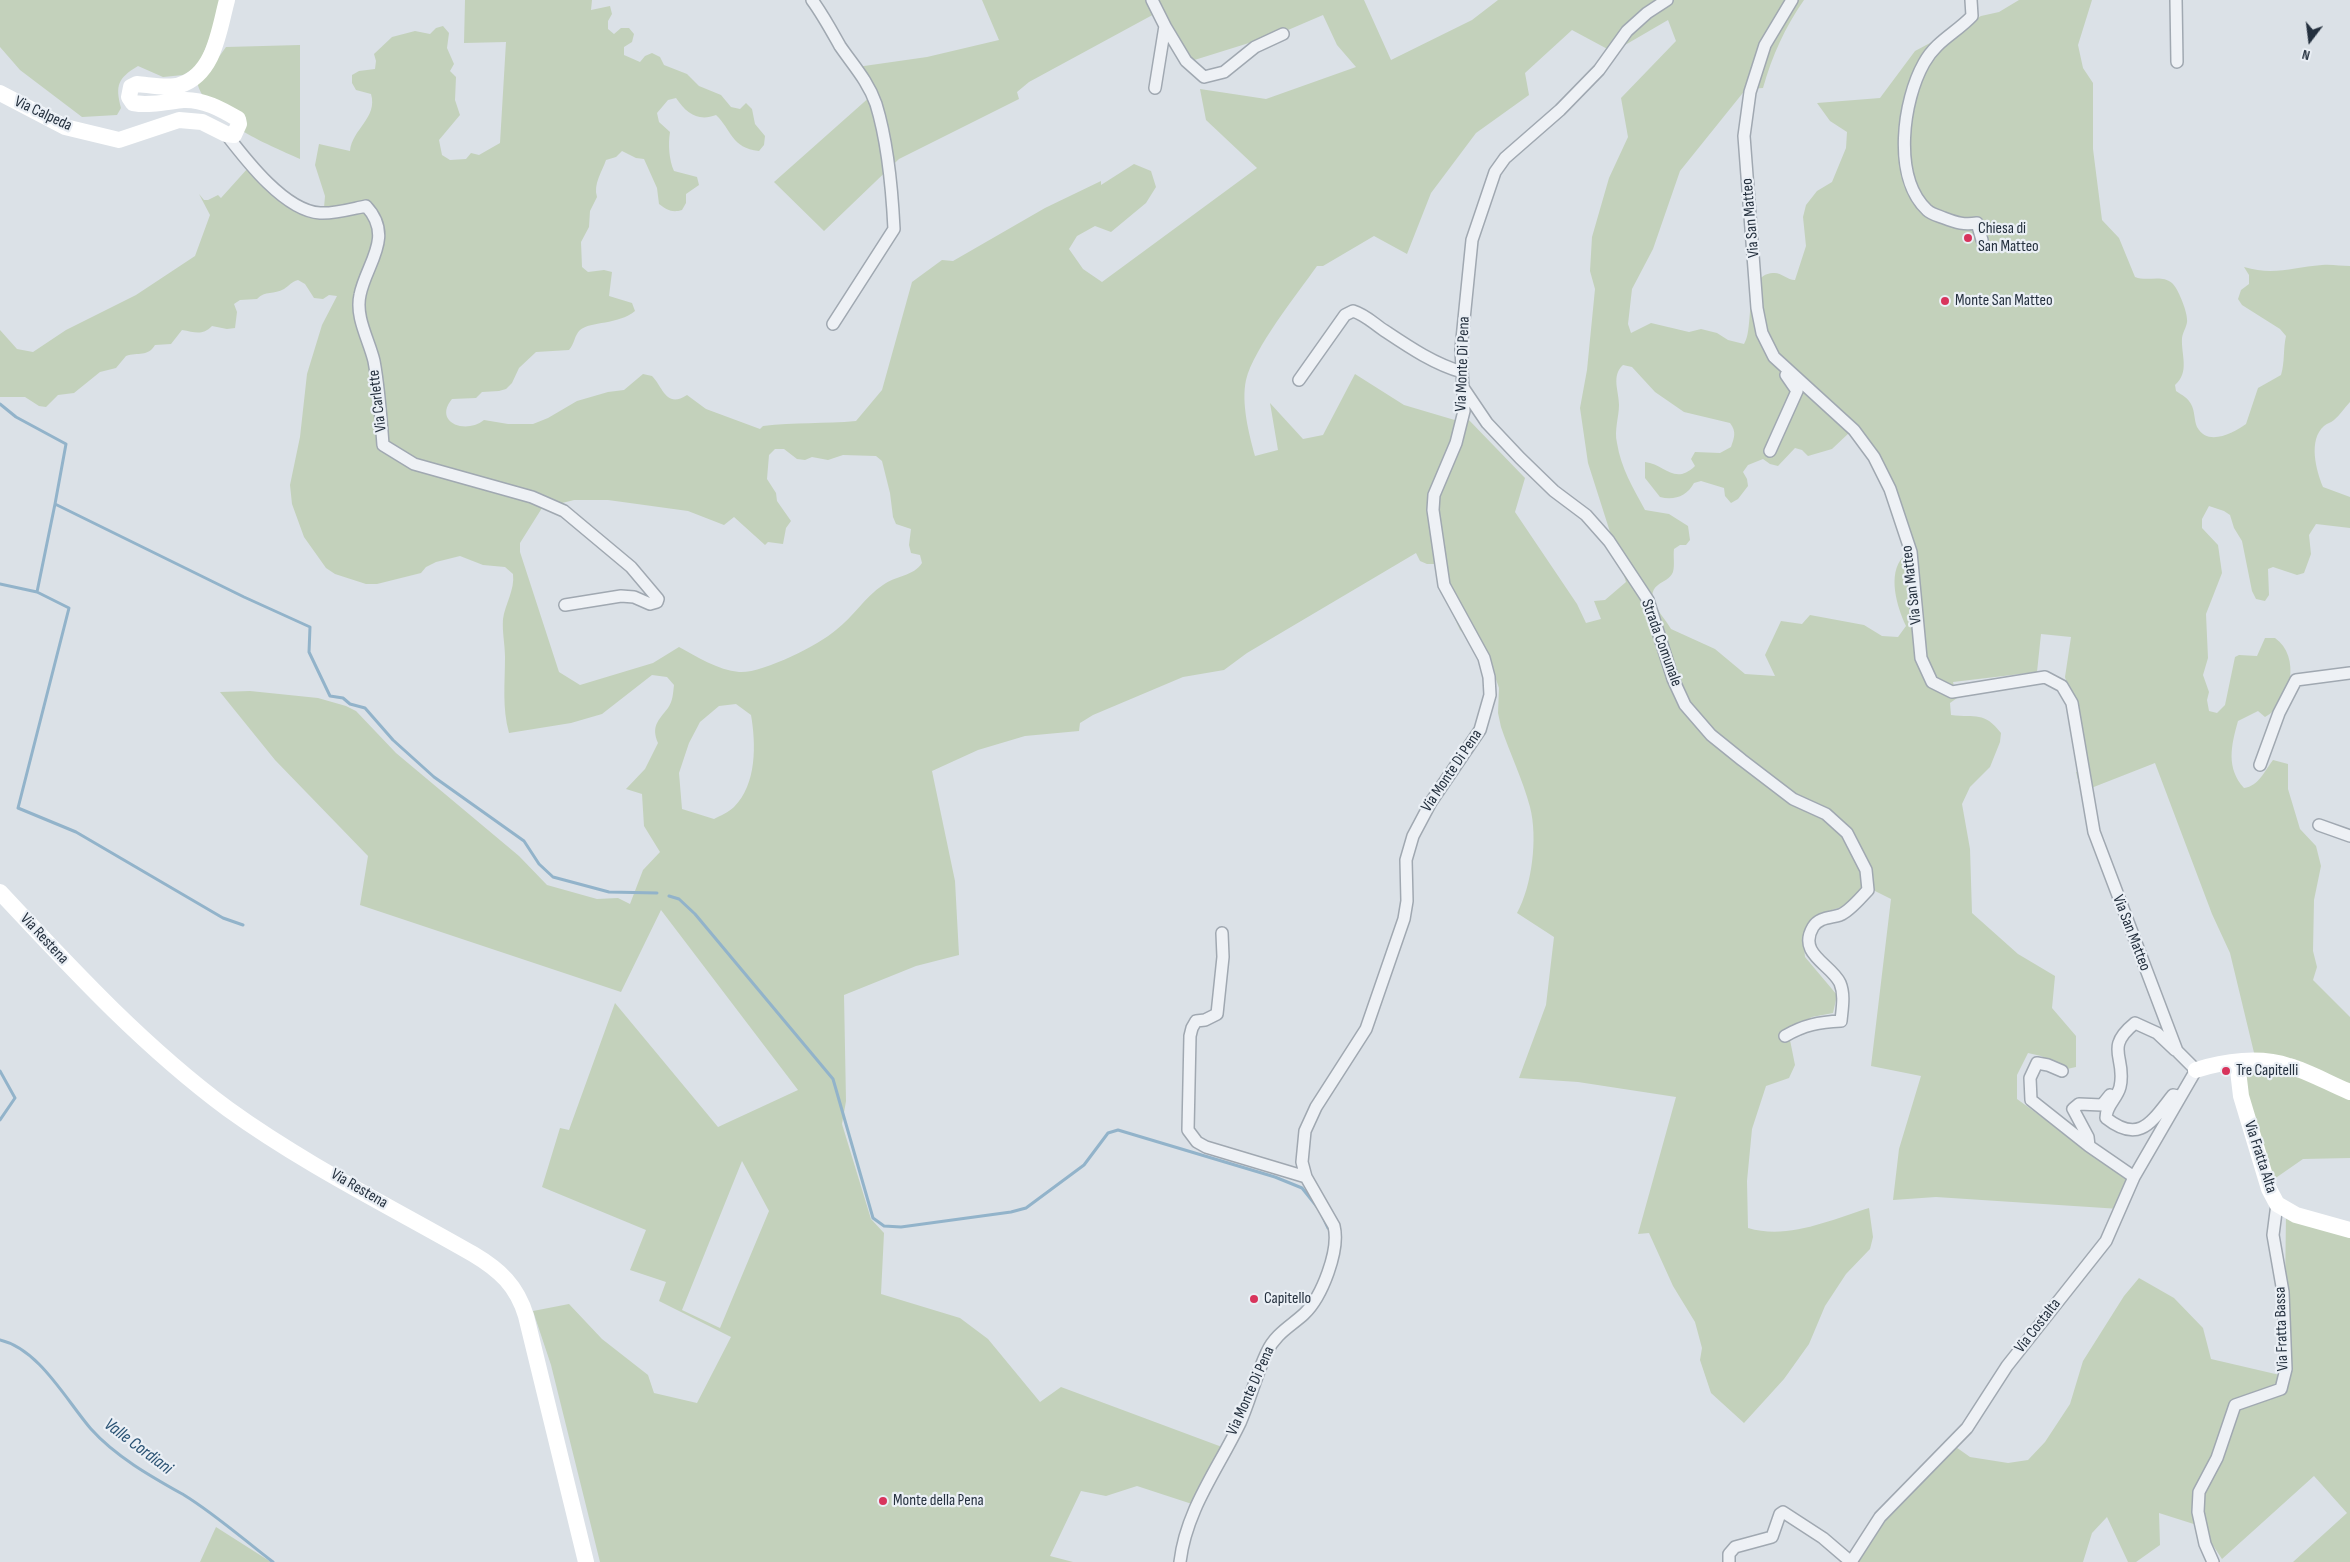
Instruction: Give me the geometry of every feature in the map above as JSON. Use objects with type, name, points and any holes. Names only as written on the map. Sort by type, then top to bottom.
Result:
[{"type":"street","points":[[226,134],[234,134],[239,124],[238,119],[216,106],[186,100],[145,105],[133,103],[129,97],[131,87],[137,84],[180,86],[201,72],[213,52],[227,0]]},
{"type":"street","points":[[812,0],[865,80],[876,104],[886,148],[893,212],[894,229],[833,324]]},
{"type":"street","points":[[1152,0],[1186,62],[1204,77],[1224,72],[1255,47],[1283,34]]},
{"type":"street","name":"Via Monte Di Pena","points":[[1180,1562],[1183,1538],[1190,1516],[1238,1426],[1267,1352],[1282,1332],[1312,1304],[1331,1262],[1335,1247],[1334,1226],[1306,1177],[1302,1162],[1305,1131],[1316,1107],[1366,1029],[1404,919],[1407,901],[1406,860],[1419,821],[1457,761],[1480,730],[1488,708],[1489,677],[1484,658],[1444,585],[1433,510],[1434,495],[1456,443],[1464,411],[1461,349],[1472,240],[1495,172],[1505,158],[1560,110],[1599,70],[1627,31],[1647,13],[1667,0]]},
{"type":"street","name":"Via San Matteo","points":[[1792,0],[1765,45],[1750,92],[1744,136],[1757,308],[1762,333],[1774,357],[1854,430],[1874,457],[1890,489],[1911,552],[1921,658],[1932,682],[1952,692],[2045,677],[2062,686],[2072,703],[2094,832],[2177,1051],[2196,1070]]},
{"type":"street","points":[[1971,0],[1972,16],[1960,28],[1940,41],[1924,62],[1908,106],[1904,139],[1910,184],[1928,211],[1963,225],[1977,223],[1982,240]]},
{"type":"street","points":[[2176,0],[2177,62]]},
{"type":"street","points":[[1155,88],[1165,26]]},
{"type":"street","name":"Via Calpeda","points":[[0,94],[65,127],[119,140],[179,120],[202,122],[226,134]]},
{"type":"street","name":"Via Carlette","points":[[226,134],[279,193],[304,210],[320,213],[366,206],[373,214],[379,242],[360,294],[359,312],[374,361],[384,445],[414,464],[532,497],[564,511],[631,567],[658,599],[654,604],[650,604],[634,597],[622,596],[565,604]]},
{"type":"street","points":[[1298,380],[1345,315],[1353,310],[1365,315],[1384,330],[1421,353],[1448,368],[1462,372]]},
{"type":"street","points":[[1770,451],[1797,391],[1774,357]]},
{"type":"street","name":"Strada Comunale","points":[[1464,389],[1487,423],[1520,458],[1554,491],[1586,515],[1610,541],[1648,600],[1673,679],[1685,705],[1711,735],[1793,799],[1826,814],[1847,833],[1866,870],[1868,890],[1841,915],[1824,917],[1813,926],[1808,940],[1815,958],[1831,970],[1840,984],[1843,1002],[1841,1021],[1817,1022],[1801,1027],[1785,1036]]},
{"type":"street","points":[[2260,765],[2280,713],[2296,680],[2350,673]]},
{"type":"street","points":[[2319,825],[2350,836]]},
{"type":"street","name":"Via Restena","points":[[0,892],[120,1019],[228,1109],[273,1139],[473,1254],[504,1275],[516,1288],[526,1316],[586,1562]]},
{"type":"street","points":[[1222,934],[1223,957],[1217,1014],[1196,1022],[1190,1036],[1188,1130],[1197,1142],[1206,1148],[1306,1177]]},
{"type":"street","points":[[2177,1051],[2157,1033],[2135,1023],[2123,1033],[2117,1049],[2120,1086],[2106,1110],[2106,1118],[2114,1125],[2131,1132],[2138,1131],[2156,1116],[2174,1095],[2180,1096]]},
{"type":"street","points":[[2196,1070],[2237,1062],[2262,1061],[2288,1065],[2350,1092]]},
{"type":"street","name":"Via Fratta Alta","points":[[2237,1062],[2241,1096],[2264,1176],[2277,1204],[2296,1215],[2348,1228]]},
{"type":"street","points":[[2062,1071],[2048,1064],[2037,1063],[2030,1078],[2031,1100],[2089,1146],[2134,1177]]},
{"type":"street","name":"Via Costalta","points":[[1851,1562],[1880,1517],[1967,1428],[2007,1366],[2106,1241],[2134,1177],[2196,1070]]},
{"type":"street","points":[[2089,1146],[2088,1137],[2073,1109],[2074,1105],[2102,1105],[2120,1086]]},
{"type":"street","name":"Via Fratta Bassa","points":[[2212,1562],[2205,1544],[2198,1512],[2199,1492],[2217,1458],[2235,1405],[2281,1389],[2286,1370],[2283,1292],[2273,1234],[2277,1204]]},
{"type":"street","points":[[1729,1562],[1729,1554],[1735,1547],[1772,1536],[1780,1514],[1784,1512],[1823,1538],[1851,1562]]},
{"type":"green space","points":[[0,0],[226,0],[198,66],[183,75],[163,77],[138,66],[122,78],[118,88],[121,108],[117,115],[82,117],[20,70],[0,47]]},
{"type":"green space","points":[[465,0],[592,0],[591,10],[610,6],[612,14],[608,21],[608,29],[614,34],[621,28],[629,28],[634,34],[632,42],[624,47],[624,55],[640,62],[645,56],[652,53],[660,57],[664,65],[687,74],[699,86],[721,95],[731,107],[740,109],[746,103],[752,109],[755,124],[765,136],[764,145],[759,151],[750,149],[733,138],[716,115],[698,117],[688,112],[676,98],[668,100],[657,113],[659,122],[670,132],[669,152],[672,167],[674,171],[697,177],[699,185],[686,194],[686,203],[682,210],[672,211],[667,209],[659,204],[657,188],[644,159],[636,158],[622,151],[616,157],[606,160],[597,183],[597,197],[590,211],[589,227],[581,242],[582,267],[588,272],[604,270],[612,272],[609,296],[632,303],[635,311],[621,319],[585,327],[580,330],[569,350],[536,352],[519,368],[512,383],[506,389],[482,392],[476,398],[452,399],[447,407],[446,414],[449,420],[461,426],[476,424],[484,420],[508,424],[533,424],[548,418],[577,401],[608,392],[624,390],[643,374],[652,376],[670,398],[680,399],[687,395],[706,409],[760,429],[763,426],[798,423],[856,421],[882,390],[912,282],[942,260],[953,261],[1045,208],[1101,181],[1101,185],[1134,164],[1151,171],[1156,187],[1146,203],[1111,232],[1095,226],[1077,236],[1069,249],[1083,269],[1102,282],[1257,168],[1206,120],[1200,89],[1266,99],[1356,67],[1337,45],[1323,15],[1281,33],[1188,62],[1158,12],[1029,82],[1017,92],[1019,99],[899,159],[824,231],[774,182],[872,95],[857,67],[927,57],[999,40],[982,0],[1364,0],[1391,60],[1472,20],[1498,0],[1804,0],[1780,42],[1763,88],[1746,89],[1680,171],[1653,249],[1632,289],[1628,324],[1631,333],[1651,323],[1689,332],[1701,329],[1744,344],[1749,327],[1753,292],[1757,283],[1763,276],[1773,273],[1795,280],[1806,246],[1803,217],[1806,205],[1817,191],[1832,182],[1846,148],[1847,132],[1830,121],[1817,103],[1880,98],[1915,51],[1981,16],[1999,12],[2019,0],[2092,0],[2078,45],[2083,68],[2093,83],[2093,149],[2102,220],[2119,238],[2135,277],[2168,280],[2179,294],[2186,311],[2187,321],[2182,338],[2184,369],[2180,380],[2175,385],[2176,391],[2187,398],[2191,404],[2197,427],[2202,433],[2207,436],[2221,436],[2246,424],[2258,388],[2281,375],[2286,336],[2280,329],[2242,305],[2238,299],[2241,290],[2249,284],[2249,275],[2244,267],[2255,270],[2274,271],[2325,265],[2350,266],[2350,402],[2332,422],[2325,425],[2319,432],[2316,439],[2315,455],[2323,487],[2350,497],[2350,528],[2316,524],[2309,535],[2311,554],[2304,573],[2297,575],[2273,567],[2268,569],[2269,595],[2265,601],[2256,599],[2252,591],[2242,541],[2234,528],[2230,515],[2209,506],[2202,519],[2202,528],[2218,545],[2222,573],[2206,614],[2208,658],[2203,675],[2209,692],[2207,700],[2209,711],[2217,713],[2225,705],[2235,657],[2239,655],[2257,656],[2265,638],[2275,638],[2283,646],[2288,656],[2290,679],[2282,701],[2265,717],[2258,711],[2238,721],[2233,739],[2232,765],[2234,773],[2244,788],[2258,781],[2273,760],[2288,764],[2288,789],[2300,829],[2316,846],[2321,866],[2314,900],[2313,951],[2317,967],[2313,980],[2350,1017],[2350,1158],[2303,1159],[2267,1184],[2235,1063],[2256,1061],[2230,953],[2212,914],[2155,763],[2081,792],[2076,772],[2086,769],[2076,716],[2065,677],[2071,637],[2041,634],[2037,672],[1953,682],[1957,698],[1950,703],[1951,715],[1984,718],[1990,721],[2001,733],[2000,742],[1990,767],[1970,787],[1962,804],[1970,849],[1972,913],[2018,954],[2055,976],[2052,1008],[2076,1036],[2076,1067],[2067,1069],[2041,1056],[2028,1053],[2017,1075],[2017,1099],[2119,1173],[2135,1179],[2120,1209],[1936,1197],[1893,1200],[1899,1149],[1921,1076],[1871,1066],[1891,899],[1875,891],[1866,878],[1852,904],[1818,914],[1809,922],[1803,936],[1805,957],[1837,995],[1833,1013],[1812,1017],[1788,1030],[1795,1065],[1789,1078],[1766,1086],[1752,1129],[1747,1181],[1748,1228],[1778,1232],[1794,1230],[1824,1223],[1869,1208],[1873,1237],[1870,1249],[1846,1274],[1825,1306],[1809,1344],[1784,1379],[1744,1423],[1711,1393],[1700,1360],[1702,1348],[1695,1322],[1673,1286],[1649,1233],[1638,1234],[1676,1097],[1578,1082],[1519,1078],[1546,1005],[1554,937],[1517,913],[1530,876],[1532,862],[1533,833],[1530,807],[1501,727],[1498,713],[1499,688],[1488,656],[1460,630],[1440,587],[1436,564],[1427,564],[1420,561],[1416,553],[1247,653],[1224,670],[1183,677],[1093,715],[1080,723],[1079,731],[1025,736],[978,750],[932,771],[955,881],[959,955],[916,966],[844,995],[846,1101],[842,1124],[871,1219],[884,1233],[881,1294],[960,1318],[988,1339],[1040,1402],[1061,1387],[1222,1447],[1192,1504],[1137,1486],[1106,1496],[1081,1491],[1050,1556],[1073,1562],[600,1562],[551,1365],[533,1311],[569,1304],[602,1339],[648,1375],[654,1393],[697,1403],[731,1337],[659,1301],[666,1282],[630,1270],[646,1230],[542,1187],[560,1128],[569,1130],[615,1003],[718,1127],[798,1090],[661,910],[621,992],[360,905],[368,856],[275,760],[220,692],[250,691],[318,698],[356,711],[396,753],[519,856],[547,885],[597,899],[618,898],[630,904],[643,870],[660,852],[644,826],[642,794],[626,789],[645,769],[658,743],[655,728],[671,703],[674,685],[667,677],[652,675],[602,714],[571,723],[509,733],[505,705],[503,619],[513,586],[513,574],[505,567],[483,565],[460,556],[436,562],[426,567],[421,573],[377,584],[366,584],[335,574],[326,568],[304,537],[292,504],[290,485],[300,437],[307,374],[322,325],[337,296],[329,295],[323,299],[314,298],[305,284],[298,280],[280,291],[263,294],[257,299],[240,300],[234,304],[237,312],[235,328],[227,329],[212,326],[205,331],[198,332],[182,330],[171,344],[155,345],[146,353],[126,356],[116,368],[100,372],[74,393],[58,395],[46,407],[39,406],[25,397],[0,397],[0,330],[17,349],[33,352],[66,330],[136,295],[195,256],[210,215],[199,194],[204,200],[218,195],[221,198],[248,168],[290,206],[324,208],[325,196],[315,165],[319,144],[350,151],[355,136],[368,117],[372,102],[371,94],[356,90],[352,83],[352,75],[359,71],[375,69],[376,61],[374,54],[392,37],[415,31],[430,34],[436,28],[443,26],[449,33],[447,48],[454,64],[450,71],[456,77],[455,100],[460,115],[439,140],[442,155],[450,160],[466,159],[471,153],[479,155],[500,143],[506,42],[464,43]],"holes":[[[1668,20],[1676,41],[1621,98],[1628,137],[1609,178],[1592,237],[1590,271],[1595,289],[1587,370],[1580,408],[1588,463],[1626,582],[1605,600],[1594,601],[1601,619],[1586,623],[1577,604],[1515,512],[1525,478],[1466,417],[1458,421],[1404,405],[1355,374],[1323,435],[1303,439],[1270,403],[1278,450],[1255,456],[1246,418],[1244,398],[1246,380],[1258,353],[1277,322],[1317,266],[1323,266],[1374,236],[1407,254],[1431,193],[1476,133],[1529,95],[1525,73],[1572,30],[1613,52]],[[1623,365],[1632,367],[1655,392],[1684,412],[1730,423],[1734,429],[1731,447],[1720,453],[1695,452],[1691,459],[1695,466],[1688,472],[1675,474],[1645,462],[1645,478],[1660,497],[1675,498],[1688,491],[1694,483],[1701,481],[1724,488],[1725,496],[1731,503],[1738,499],[1748,486],[1743,472],[1748,465],[1763,459],[1770,464],[1778,466],[1795,448],[1802,450],[1808,456],[1832,449],[1850,432],[1880,471],[1911,559],[1903,557],[1895,572],[1895,591],[1899,610],[1906,626],[1898,637],[1882,636],[1864,625],[1810,615],[1802,624],[1781,621],[1765,655],[1775,676],[1745,674],[1715,649],[1671,629],[1656,607],[1652,595],[1658,585],[1673,572],[1674,549],[1680,545],[1686,545],[1690,540],[1688,526],[1669,514],[1645,510],[1628,478],[1621,461],[1616,438],[1619,405],[1616,379],[1619,369]],[[775,449],[784,449],[797,459],[805,460],[812,457],[828,460],[843,455],[876,456],[882,461],[896,524],[911,529],[909,545],[911,553],[920,555],[922,563],[914,571],[888,582],[877,590],[842,625],[828,636],[775,664],[749,671],[731,671],[723,669],[679,647],[653,663],[580,685],[559,672],[520,552],[520,543],[542,508],[574,500],[608,500],[688,511],[724,525],[734,517],[765,545],[768,542],[783,544],[786,528],[791,521],[777,501],[776,493],[767,479],[769,455]],[[736,704],[751,715],[753,726],[753,763],[747,787],[742,798],[734,807],[714,819],[682,809],[679,773],[689,743],[700,722],[719,706]],[[742,1161],[769,1211],[720,1328],[682,1310]]]},
{"type":"green space","points":[[300,45],[300,159],[255,138],[225,119],[212,108],[203,96],[197,82],[206,75],[226,47]]},
{"type":"green space","points":[[2286,1213],[2350,1229],[2350,1562],[2293,1562],[2347,1513],[2314,1476],[2222,1559],[2200,1526],[2159,1513],[2160,1545],[2136,1562],[2128,1562],[2107,1517],[2092,1533],[2083,1562],[1849,1562],[1874,1523],[1946,1440],[1970,1457],[2008,1463],[2028,1460],[2045,1442],[2070,1404],[2083,1361],[2124,1296],[2139,1278],[2174,1298],[2203,1328],[2211,1359],[2284,1376]]},
{"type":"green space","points":[[216,1527],[271,1562],[200,1562]]},
{"type":"waterway","points":[[0,404],[16,417],[66,444],[55,504],[244,597],[310,627],[309,652],[330,696],[343,698],[350,704],[365,708],[393,740],[434,777],[524,841],[539,864],[553,877],[609,892],[657,893]]},
{"type":"waterway","points":[[37,592],[55,504]]},
{"type":"waterway","points":[[0,584],[37,592],[69,608],[18,808],[76,832],[223,918],[243,925]]},
{"type":"waterway","points":[[669,896],[679,899],[695,914],[833,1079],[873,1218],[884,1226],[901,1227],[1011,1212],[1026,1208],[1084,1165],[1108,1133],[1118,1130],[1275,1177],[1302,1188],[1318,1208]]},
{"type":"waterway","name":"Valle Cordiani","points":[[0,1071],[15,1098],[0,1120]]},
{"type":"waterway","points":[[1322,1215],[1328,1228]]},
{"type":"waterway","name":"Valle Cordiani","points":[[0,1340],[14,1345],[39,1364],[91,1429],[112,1449],[135,1466],[207,1510],[273,1562]]},
{"type":"place","name":"Chiesa di San Matteo","points":[[1968,238]]},
{"type":"place","name":"Monte San Matteo","points":[[1945,301]]},
{"type":"place","name":"Tre Capitelli","points":[[2226,1071]]},
{"type":"place","name":"Capitello","points":[[1254,1299]]},
{"type":"place","name":"Monte della Pena","points":[[883,1501]]}]
